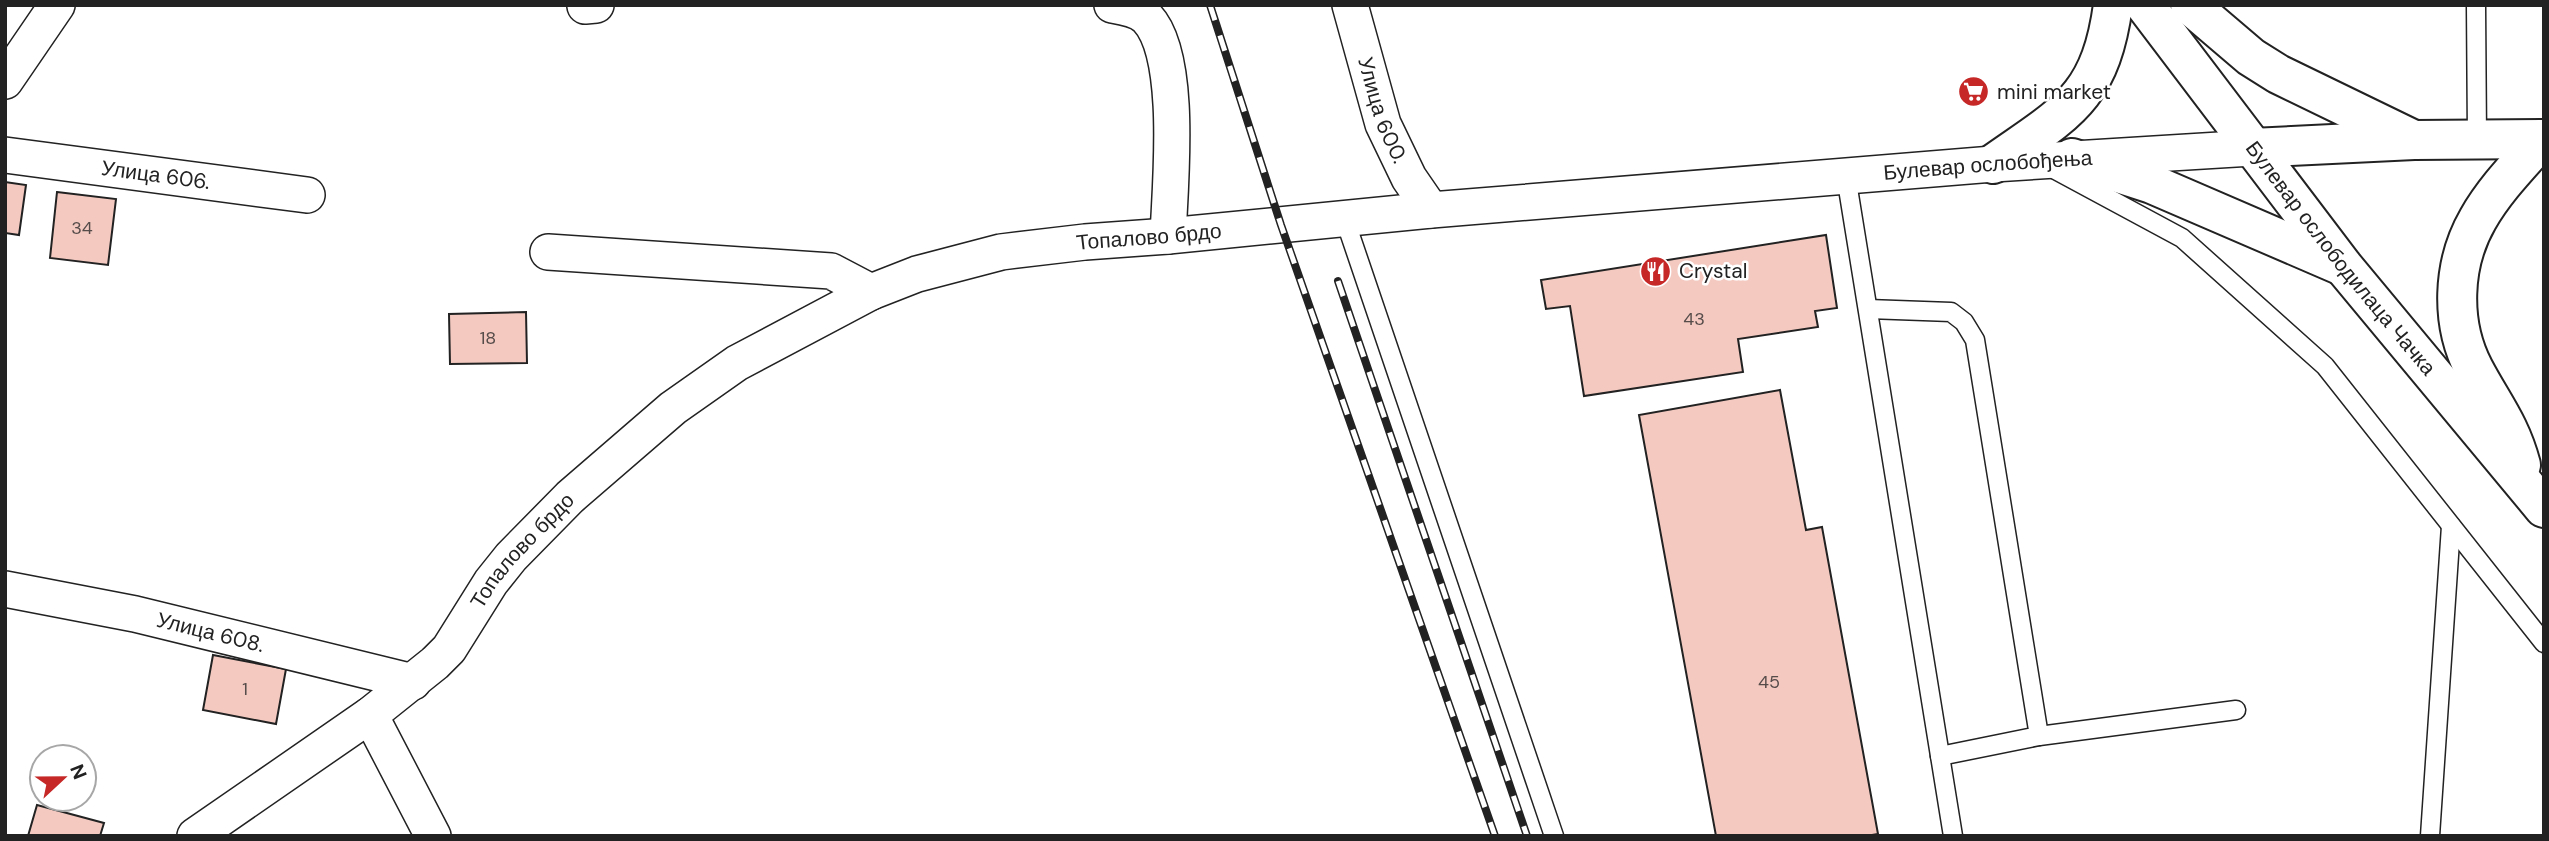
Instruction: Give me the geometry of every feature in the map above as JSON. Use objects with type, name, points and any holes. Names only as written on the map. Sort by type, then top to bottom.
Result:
[{"type":"main road","points":[[1993,164],[2060,118],[2090,83],[2101,58],[2113,5]]},
{"type":"main road","name":"Булевар ослободилаца Чачка","points":[[2145,5],[2343,266],[2535,498]]},
{"type":"main road","points":[[2190,5],[2251,57],[2278,74],[2414,140]]},
{"type":"main road","points":[[2535,498],[2501,413],[2473,368],[2460,336],[2456,305],[2459,271],[2478,219],[2507,178],[2543,139]]},
{"type":"main road","name":"Булевар ослобођења","points":[[2252,148],[2414,140],[2543,139]]},
{"type":"main road","points":[[2056,160],[2152,184],[2343,266]]},
{"type":"street","points":[[5,81],[57,5]]},
{"type":"street","points":[[585,6],[596,5]]},
{"type":"street","points":[[1112,5],[1140,12],[1149,20],[1156,21],[1166,62],[1171,120],[1168,236]]},
{"type":"street","name":"Улица 600.","points":[[1350,5],[1383,124],[1409,178],[1431,210]]},
{"type":"street","name":"Булевар ослобођења","points":[[1431,210],[1993,164],[2252,148]]},
{"type":"street","name":"Улица 606.","points":[[5,155],[307,195]]},
{"type":"street","name":"Топалово брдо","points":[[195,836],[370,715],[413,682],[449,649],[491,582],[511,557],[570,497],[673,408],[737,363],[872,292],[917,274],[1001,252],[1431,210]]},
{"type":"street","points":[[548,252],[831,271],[872,292]]},
{"type":"street","name":"Улица 608.","points":[[5,589],[135,614],[413,682]]},
{"type":"street","points":[[370,715],[433,836]]},
{"type":"lane","points":[[2476,5],[2477,140]]},
{"type":"lane","points":[[2056,160],[2182,238],[2325,366],[2544,643]]},
{"type":"lane","points":[[1846,176],[1953,836]]},
{"type":"lane","points":[[1344,217],[1555,836]]},
{"type":"lane","points":[[1868,309],[1951,312],[1964,322],[1975,340],[2039,736]]},
{"type":"lane","points":[[2430,836],[2451,526]]},
{"type":"lane","points":[[1940,756],[2039,736],[2236,709]]},
{"type":"building","points":[[5,182],[26,185],[19,235],[5,233]]},
{"type":"building","points":[[57,192],[116,199],[108,265],[50,258]]},
{"type":"building","points":[[1826,235],[1837,308],[1815,311],[1818,327],[1738,339],[1743,372],[1584,396],[1570,306],[1546,309],[1541,280]]},
{"type":"building","points":[[526,312],[527,363],[450,364],[449,314]]},
{"type":"building","points":[[1780,390],[1806,530],[1822,527],[1878,834],[1716,836],[1639,415]]},
{"type":"building","points":[[213,655],[286,669],[276,724],[203,710]]},
{"type":"building","points":[[35,813],[67,813],[104,823],[100,836],[28,836]]},
{"type":"railway","points":[[1210,5],[1281,225],[1495,836]]},
{"type":"railway","points":[[1338,281],[1527,836]]},
{"type":"place","name":"mini market","points":[[1974,92]]},
{"type":"place","name":"Crystal","points":[[1656,271]]}]
